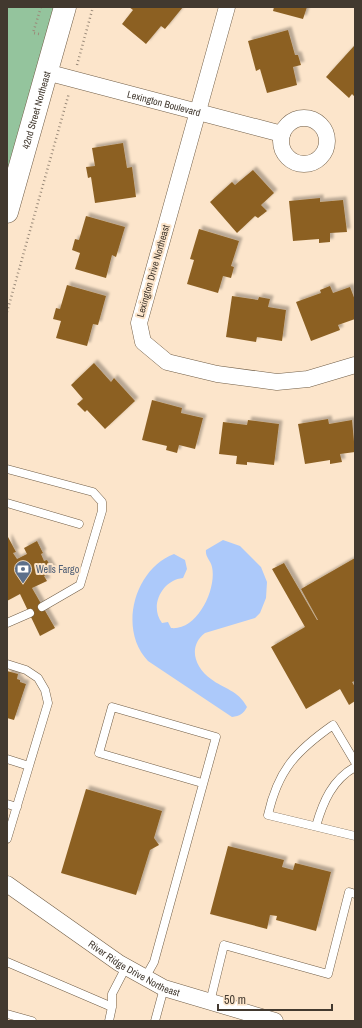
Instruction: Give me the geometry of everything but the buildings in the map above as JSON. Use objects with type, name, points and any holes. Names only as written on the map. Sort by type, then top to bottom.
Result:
[{"type":"main road","name":"42nd Street Northeast","points":[[7,212],[65,7]]},
{"type":"street","name":"Lexington Drive Northeast","points":[[227,7],[138,323],[143,342],[167,362],[217,374],[277,382],[308,379],[355,365]]},
{"type":"street","name":"Lexington Boulevard","points":[[46,72],[282,134]]},
{"type":"street","name":"River Ridge Drive Northeast","points":[[7,886],[126,967],[164,988],[273,1021]]},
{"type":"lane","points":[[7,469],[93,492],[102,502],[102,511],[80,585],[42,607]]},
{"type":"lane","points":[[7,503],[79,524]]},
{"type":"lane","points":[[7,623],[30,613]]},
{"type":"lane","points":[[7,664],[26,670],[38,678],[45,690],[48,703],[7,838]]},
{"type":"lane","points":[[145,978],[154,962],[202,783],[216,737],[112,707],[99,753],[202,783]]},
{"type":"lane","points":[[355,762],[332,725],[310,741],[284,770],[272,797],[268,815],[355,836]]},
{"type":"lane","points":[[7,759],[29,766]]},
{"type":"lane","points":[[316,826],[321,810],[332,787],[341,777],[355,767]]},
{"type":"lane","points":[[7,804],[17,807]]},
{"type":"lane","points":[[210,1002],[224,945],[328,974],[349,892],[355,894]]},
{"type":"lane","points":[[7,962],[112,1007]]},
{"type":"lane","points":[[109,1021],[112,1007],[112,994],[126,967]]},
{"type":"lane","points":[[155,1021],[164,988]]},
{"type":"lane","points":[[7,1014],[32,1021]]},
{"type":"path","points":[[40,7],[33,33],[43,35]]},
{"type":"path","points":[[7,312],[93,7]]},
{"type":"green space","points":[[7,7],[65,7],[7,212]]},
{"type":"water","points":[[223,540],[240,546],[261,567],[267,582],[266,598],[260,613],[255,618],[205,633],[196,644],[195,656],[200,669],[211,679],[235,693],[247,707],[241,714],[232,717],[148,661],[139,648],[134,633],[132,617],[140,586],[149,573],[160,562],[174,554],[185,560],[187,569],[183,578],[169,583],[160,595],[157,602],[158,616],[162,623],[168,622],[171,628],[180,627],[189,623],[197,616],[203,607],[211,586],[213,576],[212,567],[206,555],[206,550]]},
{"type":"place","name":"Wells Fargo","points":[[23,584]]}]
